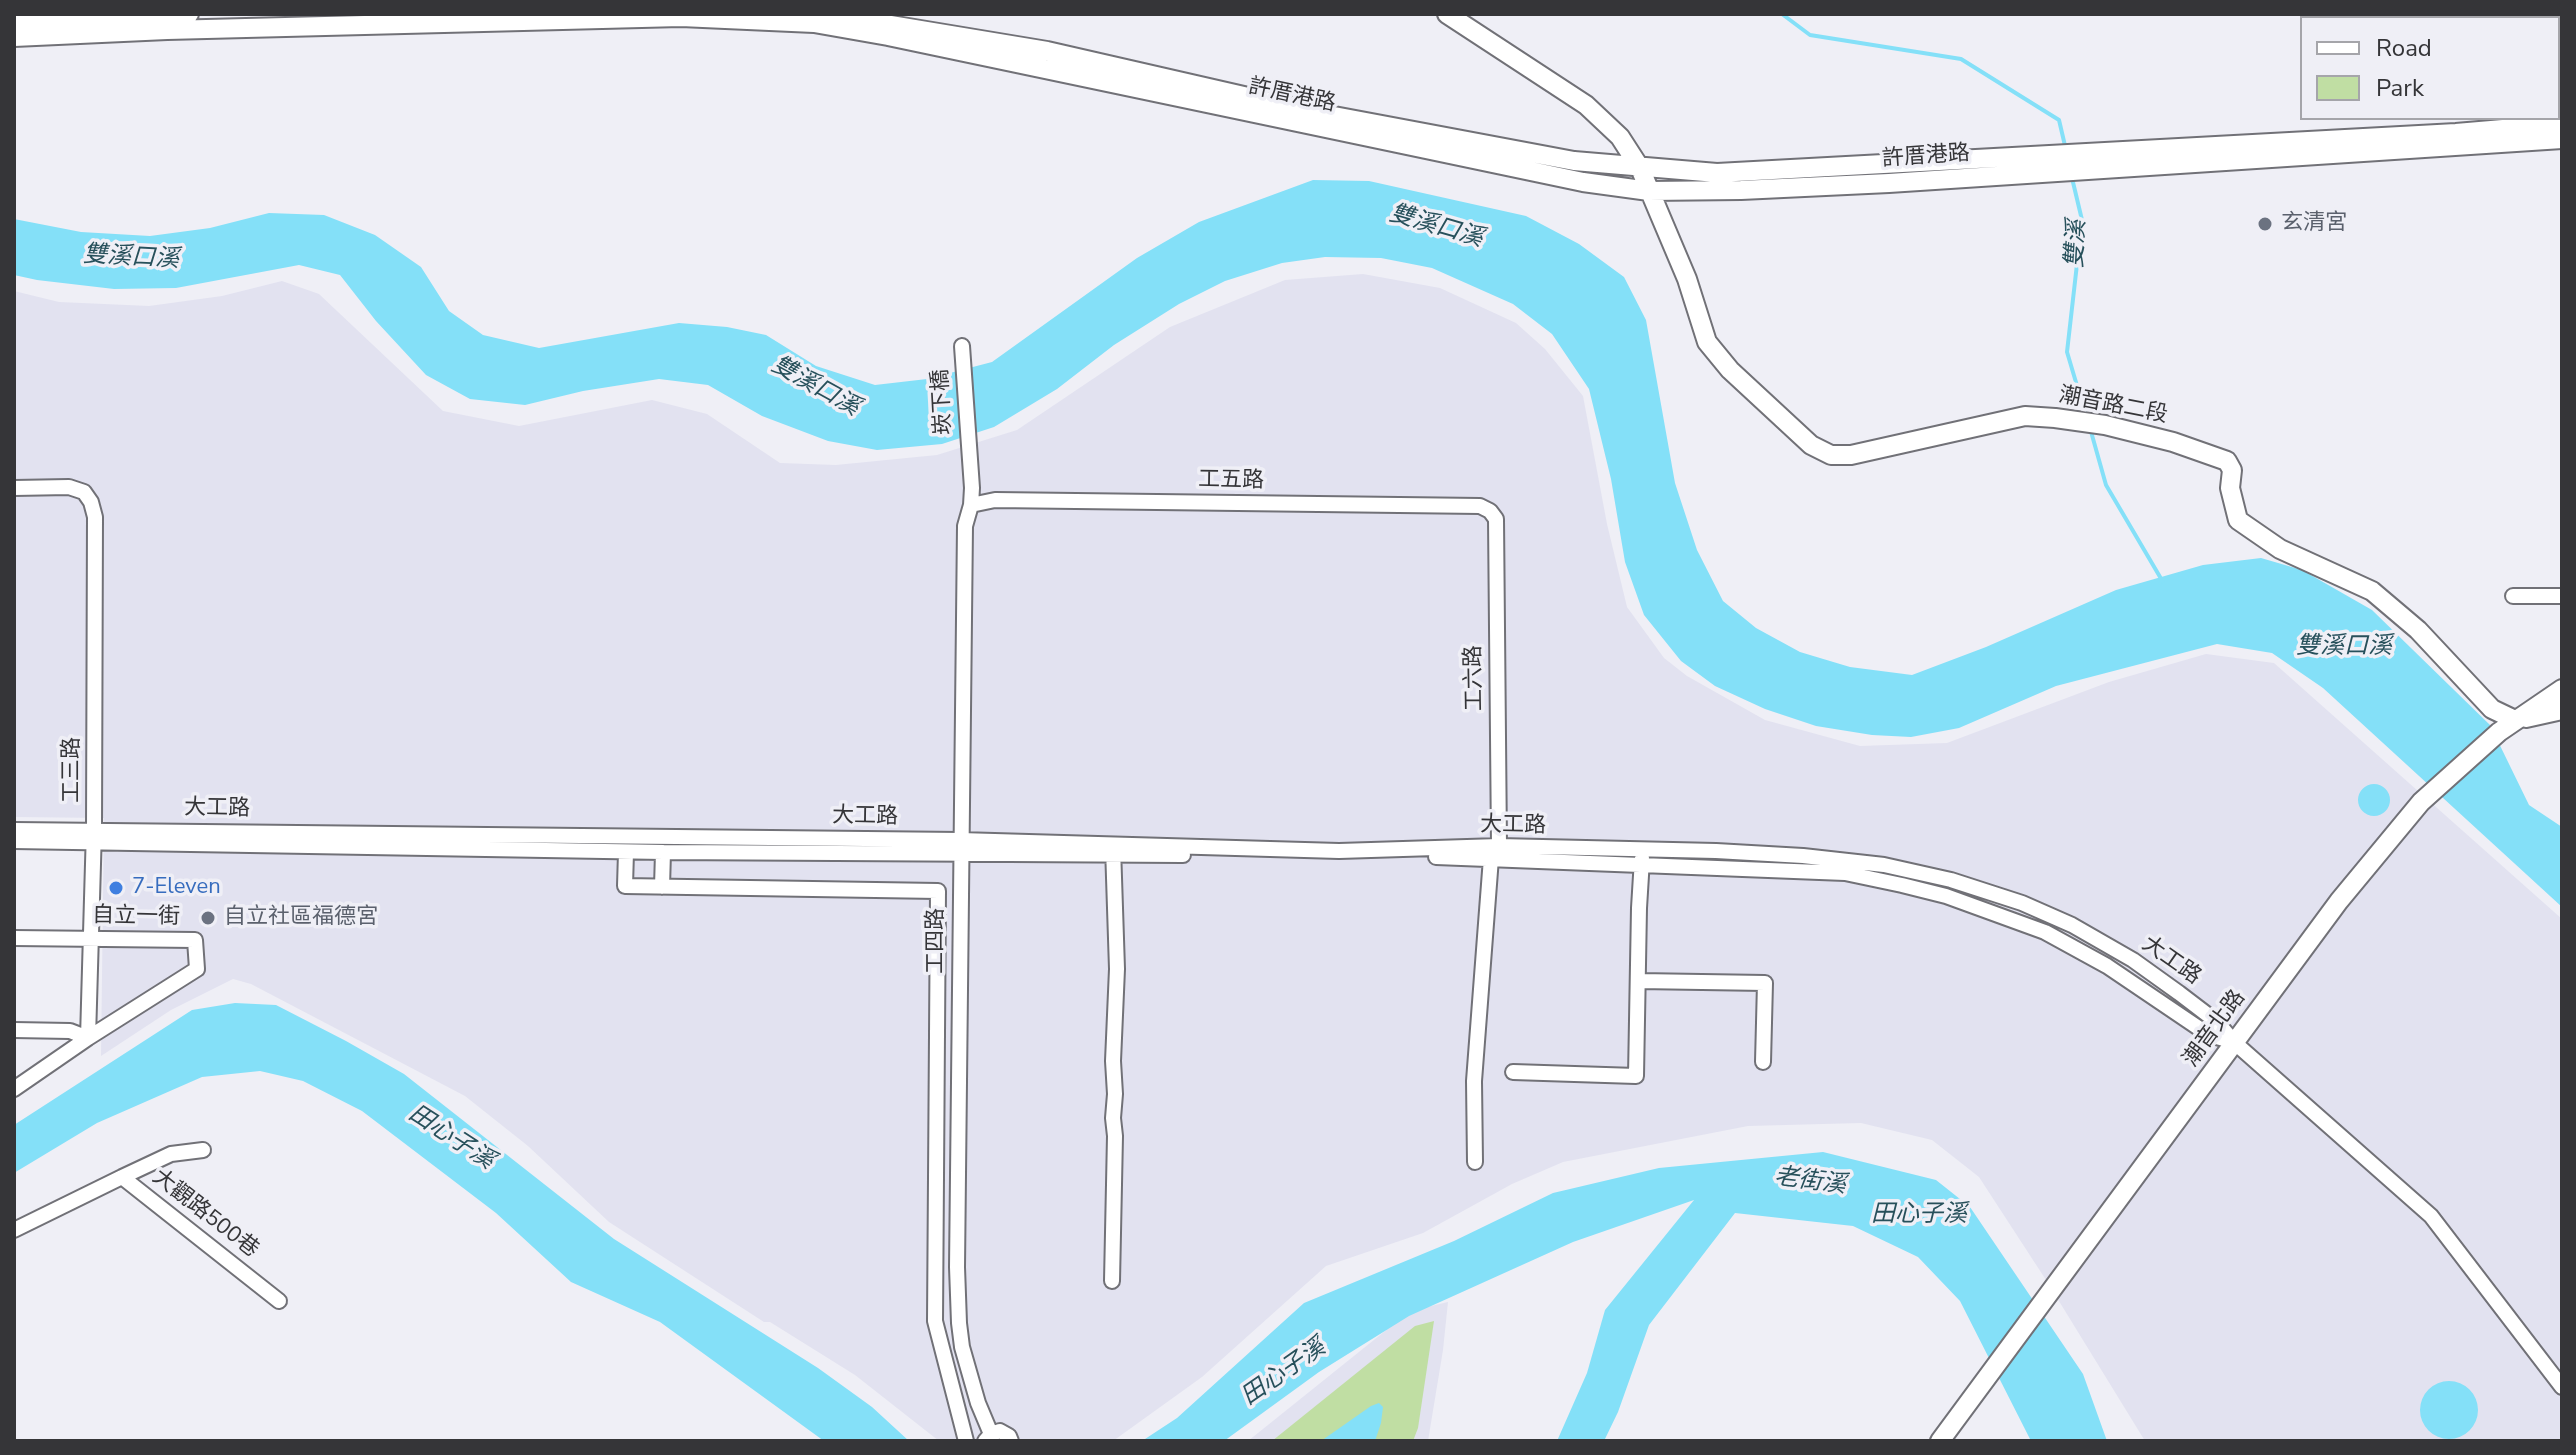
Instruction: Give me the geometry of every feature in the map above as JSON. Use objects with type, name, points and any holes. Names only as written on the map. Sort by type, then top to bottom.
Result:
[{"type":"street","points":[[14,21],[189,14]]},
{"type":"street","name":"許厝港路","points":[[824,14],[847,24]]},
{"type":"street","name":"潮音路二段","points":[[1447,14],[1586,105],[1620,137],[1644,179],[1687,279],[1707,342],[1730,370],[1811,445],[1831,455],[1851,455],[2025,416],[2105,425],[2173,442],[2227,461],[2232,470],[2230,488],[2238,520],[2280,549],[2372,591],[2418,630],[2492,709],[2515,720]]},
{"type":"street","name":"許厝港路","points":[[14,37],[325,20],[681,17],[847,24],[1047,51],[1363,121],[1574,161],[1644,179],[1741,190],[2072,166],[2562,124]]},
{"type":"street","name":"許厝港路","points":[[1644,179],[2051,155],[2072,166],[2562,139]]},
{"type":"street","name":"崁下橋","points":[[962,351],[967,445]]},
{"type":"street","name":"工四路","points":[[967,445],[972,488],[965,526],[960,846],[959,1323],[962,1347],[988,1437]]},
{"type":"street","name":"工三路","points":[[14,488],[69,487],[84,492],[95,517],[94,835],[88,1038]]},
{"type":"street","name":"工五路","points":[[971,505],[995,500],[1480,506],[1490,511]]},
{"type":"street","name":"工六路","points":[[1475,1162],[1474,1081],[1495,852],[1496,519],[1490,511]]},
{"type":"street","points":[[2513,596],[2562,596]]},
{"type":"street","name":"潮音北路","points":[[1940,1441],[2339,901],[2421,802],[2499,732],[2562,689]]},
{"type":"street","points":[[2515,720],[2562,710]]},
{"type":"street","name":"大工路","points":[[14,830],[626,852],[960,846]]},
{"type":"street","name":"大工路","points":[[14,841],[94,835],[1495,852],[1642,858],[1803,856],[1884,865],[1951,880],[2072,925],[2133,960],[2217,1022],[2235,1043],[2431,1216],[2562,1387]]},
{"type":"street","points":[[1112,1281],[1113,1061],[1117,969],[1114,848]]},
{"type":"street","points":[[626,852],[625,886],[938,891],[935,1321],[966,1440]]},
{"type":"street","points":[[662,887],[663,852]]},
{"type":"street","points":[[1513,1072],[1636,1076],[1642,858]]},
{"type":"street","name":"自立一街","points":[[14,938],[195,940],[197,969],[88,1038]]},
{"type":"street","points":[[1639,981],[1765,983],[1763,1062]]},
{"type":"street","points":[[14,1030],[70,1031],[88,1038]]},
{"type":"street","points":[[14,1089],[88,1038]]},
{"type":"street","points":[[122,1177],[171,1154],[203,1150]]},
{"type":"street","name":"大觀路500巷","points":[[14,1230],[122,1177],[279,1301]]},
{"type":"street","points":[[988,1437],[1000,1431],[1011,1441]]},
{"type":"shaded area","points":[[1363,274],[1440,288],[1516,323],[1545,349],[1583,396],[1607,524],[1627,607],[1664,658],[1687,676],[1765,720],[1860,746],[1947,743],[2109,682],[2206,654],[2274,663],[2562,919],[2562,1441],[2145,1441],[1979,1177],[1932,1140],[1861,1123],[1748,1126],[1563,1162],[1512,1184],[1423,1233],[1326,1266],[1202,1377],[1113,1441],[939,1441],[855,1375],[770,1322],[764,1322],[609,1222],[528,1146],[465,1096],[251,984],[233,979],[171,1010],[101,1056],[104,818],[14,817],[14,291],[59,302],[149,306],[222,296],[282,281],[319,294],[443,411],[519,426],[652,400],[707,414],[780,463],[836,465],[937,455],[1017,430],[1170,327],[1285,280]]},
{"type":"shaded area","points":[[1448,1302],[1428,1441],[1248,1441],[1410,1311]]},
{"type":"green space","points":[[1434,1321],[1418,1428],[1413,1441],[1272,1441],[1415,1326]]},
{"type":"water","name":"雙溪口溪","points":[[1313,180],[1369,181],[1526,216],[1579,244],[1624,277],[1646,320],[1675,483],[1697,550],[1723,601],[1756,628],[1800,652],[1850,667],[1912,675],[1986,647],[2116,590],[2203,565],[2261,558],[2302,570],[2372,610],[2490,725],[2529,805],[2562,827],[2562,907],[2323,688],[2272,653],[2217,644],[2056,686],[1959,728],[1911,737],[1872,735],[1816,726],[1765,709],[1715,686],[1681,661],[1644,615],[1625,562],[1611,479],[1589,389],[1552,334],[1513,304],[1432,268],[1381,258],[1325,257],[1282,263],[1225,281],[1179,304],[1114,345],[1057,389],[994,427],[942,444],[877,450],[828,441],[762,416],[708,385],[659,379],[583,391],[525,405],[470,399],[426,375],[376,321],[340,275],[299,265],[176,288],[114,289],[14,275],[14,219],[81,232],[150,236],[210,228],[269,213],[324,215],[375,235],[421,267],[449,311],[483,335],[539,348],[679,323],[727,327],[766,335],[816,366],[875,385],[927,379],[992,362],[1137,258],[1199,222]]},
{"type":"water","points":[[2374,784],[2385,789],[2390,800],[2385,811],[2374,816],[2363,811],[2358,800],[2363,789]]},
{"type":"water","name":"田心子溪","points":[[235,1003],[276,1005],[404,1074],[614,1239],[818,1368],[872,1407],[909,1441],[824,1441],[660,1322],[571,1282],[496,1213],[362,1111],[303,1081],[260,1071],[202,1077],[97,1123],[14,1173],[14,1125],[192,1010]]},
{"type":"water","points":[[1823,1152],[1936,1180],[1970,1207],[2083,1374],[2107,1441],[2031,1441],[1960,1301],[1918,1257],[1853,1226],[1735,1213],[1649,1325],[1618,1412],[1604,1441],[1557,1441],[1587,1373],[1605,1310],[1694,1200],[1573,1242],[1409,1316],[1319,1372],[1224,1441],[1142,1441],[1177,1418],[1304,1303],[1454,1241],[1553,1193],[1659,1168]]},
{"type":"water","points":[[2449,1381],[2469,1390],[2478,1410],[2469,1430],[2449,1439],[2429,1430],[2420,1410],[2429,1390]]},
{"type":"water","points":[[1379,1403],[1383,1407],[1375,1441],[1321,1441],[1371,1406]]},
{"type":"waterway","name":"雙溪","points":[[1782,14],[1810,35],[1961,59],[2059,120],[2066,150]]},
{"type":"waterway","name":"雙溪","points":[[2072,178],[2082,220],[2067,352],[2086,416]]},
{"type":"waterway","name":"雙溪","points":[[2090,428],[2106,485],[2163,582]]},
{"type":"place","name":"玄清宮","points":[[2265,224]]},
{"type":"place","name":"7-Eleven","points":[[116,888]]},
{"type":"place","name":"自立社區福德宮","points":[[208,918]]},
{"type":"water label","name":"老街溪","points":[[1810,1182]]}]
